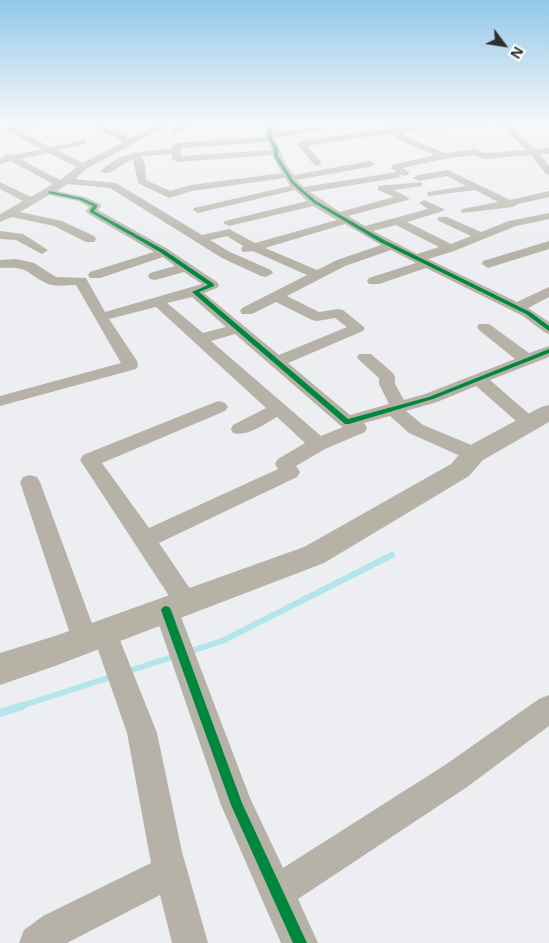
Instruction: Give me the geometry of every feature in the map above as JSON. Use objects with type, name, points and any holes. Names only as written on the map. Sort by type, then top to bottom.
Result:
[{"type":"main road","points":[[0,669],[314,555],[460,470],[474,454],[542,420]]},
{"type":"street","points":[[32,167],[64,183],[112,185],[226,255],[266,274]]},
{"type":"street","points":[[2,221],[30,207],[83,167]]},
{"type":"street","points":[[106,171],[112,167]]},
{"type":"street","points":[[140,167],[141,181],[169,195],[191,188],[294,183],[405,173],[395,167]]},
{"type":"street","points":[[283,167],[294,183],[315,202],[341,219],[391,246],[528,313],[549,329]]},
{"type":"street","points":[[198,210],[357,167]]},
{"type":"street","points":[[435,167],[510,203],[545,217]]},
{"type":"street","points":[[226,255],[404,198],[382,188],[466,170]]},
{"type":"street","points":[[0,185],[30,207]]},
{"type":"street","points":[[432,194],[476,187]]},
{"type":"street","points":[[49,192],[82,199],[96,206],[91,211],[164,252],[212,285],[195,292],[101,317]]},
{"type":"street","points":[[466,211],[549,194]]},
{"type":"street","points":[[229,223],[315,202]]},
{"type":"street","points":[[364,230],[439,209],[424,203]]},
{"type":"street","points":[[374,281],[481,236],[514,224],[545,217]]},
{"type":"street","points":[[443,219],[481,236]]},
{"type":"street","points":[[2,221],[58,224],[90,239]]},
{"type":"street","points":[[397,221],[450,248]]},
{"type":"street","points":[[201,240],[229,232],[253,247],[318,274]]},
{"type":"street","points":[[0,234],[19,237],[42,250]]},
{"type":"street","points":[[488,264],[549,245]]},
{"type":"street","points":[[247,311],[341,263],[391,246]]},
{"type":"street","points":[[95,275],[164,252]]},
{"type":"street","points":[[0,264],[16,263],[29,266],[53,281],[81,281],[101,317],[130,360],[130,366],[4,396]]},
{"type":"street","points":[[155,276],[185,267]]},
{"type":"street","points":[[144,540],[290,472],[284,464],[318,444],[358,428],[347,422],[195,292]]},
{"type":"street","points":[[517,308],[549,292]]},
{"type":"street","points":[[276,296],[317,317],[338,312],[358,328],[277,362]]},
{"type":"street","points":[[159,302],[318,444]]},
{"type":"street","points":[[484,326],[526,360]]},
{"type":"street","points":[[200,339],[238,328]]},
{"type":"street","points":[[347,422],[431,398],[549,351]]},
{"type":"street","points":[[365,358],[387,377],[387,384],[396,408],[416,429],[474,454]]},
{"type":"street","points":[[478,379],[542,420]]},
{"type":"street","points":[[219,407],[90,460],[144,540],[176,606],[237,804],[300,943]]},
{"type":"street","points":[[240,429],[278,409]]},
{"type":"street","points":[[30,482],[95,636],[142,733],[170,872],[190,943]]},
{"type":"street","points":[[277,892],[456,776],[549,709]]},
{"type":"street","points":[[37,943],[56,929],[170,872]]},
{"type":"waterway","points":[[188,652],[222,641],[392,555]]},
{"type":"waterway","points":[[126,672],[175,656]]},
{"type":"waterway","points":[[18,707],[114,676]]},
{"type":"waterway","points":[[0,713],[22,706]]},
{"type":"cycle path","points":[[283,167],[293,183],[315,202],[382,241],[528,313],[549,329]]},
{"type":"cycle path","points":[[49,192],[81,199],[96,206],[91,211],[162,251],[212,285],[195,292],[347,422],[431,398],[549,351]]},
{"type":"cycle path","points":[[166,610],[237,805],[300,943]]}]
